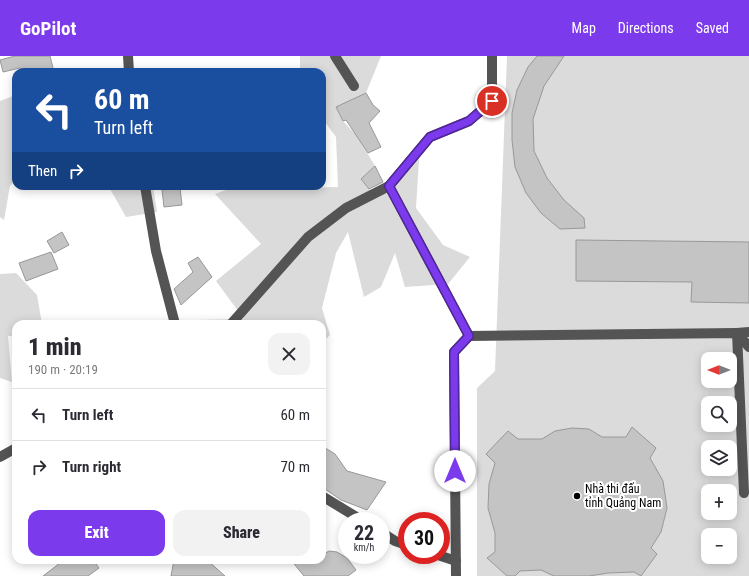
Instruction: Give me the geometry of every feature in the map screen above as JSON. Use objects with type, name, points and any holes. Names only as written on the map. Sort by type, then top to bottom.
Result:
[{"type":"street","points":[[128,56],[129,68]]},
{"type":"street","points":[[334,56],[354,86]]},
{"type":"street","points":[[235,320],[308,238],[346,208],[389,186],[430,137],[469,121],[492,101],[492,56]]},
{"type":"street","points":[[389,186],[469,336]]},
{"type":"street","points":[[146,190],[156,250],[174,320]]},
{"type":"street","points":[[456,576],[454,352],[469,336],[749,332]]},
{"type":"street","points":[[737,333],[749,347]]},
{"type":"street","points":[[737,333],[744,493]]},
{"type":"street","points":[[0,457],[12,450]]},
{"type":"street","points":[[326,498],[348,512]]},
{"type":"street","points":[[450,559],[456,561]]},
{"type":"shaded area","points":[[300,56],[381,56],[366,93],[337,108],[343,121],[357,136],[375,166],[361,179],[376,198],[387,189],[400,166],[419,159],[416,208],[443,245],[470,257],[448,284],[405,287],[395,253],[381,287],[364,297],[348,232],[336,253],[322,308],[326,320],[199,320],[244,319],[216,281],[261,244],[215,194],[226,190],[326,190],[326,187],[338,187],[336,137],[326,123],[326,68],[300,68]]},
{"type":"shaded area","points":[[507,56],[749,56],[749,576],[477,576],[477,388],[495,371]]},
{"type":"shaded area","points":[[12,96],[12,184],[10,186],[4,220],[0,217],[0,101]]},
{"type":"shaded area","points":[[111,190],[154,190],[157,212],[126,217]]},
{"type":"shaded area","points":[[16,273],[37,295],[41,320],[12,320],[12,336],[8,336],[12,382],[0,378],[0,274]]},
{"type":"shaded area","points":[[326,322],[330,335],[326,339]]},
{"type":"building","points":[[15,56],[50,56],[53,68],[12,68],[12,70],[3,72],[0,60]]},
{"type":"building","points":[[537,56],[564,56],[544,86],[533,119],[534,151],[547,178],[564,200],[584,218],[585,228],[560,229],[541,213],[526,193],[515,167],[512,140],[512,113],[517,90],[528,67]]},
{"type":"building","points":[[366,93],[373,105],[380,111],[369,123],[381,147],[368,153],[346,120],[343,121],[336,107]]},
{"type":"building","points":[[375,166],[383,182],[369,189],[361,179]]},
{"type":"building","points":[[162,190],[180,190],[182,205],[164,207]]},
{"type":"building","points":[[62,232],[69,245],[54,253],[47,241]]},
{"type":"building","points":[[576,240],[749,242],[749,303],[691,302],[692,282],[576,281]]},
{"type":"building","points":[[51,252],[58,269],[26,281],[19,263]]},
{"type":"building","points":[[198,257],[212,277],[181,305],[174,289],[193,272],[188,263]]},
{"type":"building","name":"Nhà thi đấu tỉnh Quảng Nam","points":[[632,427],[656,448],[650,458],[663,481],[667,508],[661,532],[651,548],[657,554],[641,576],[634,572],[608,573],[589,576],[554,576],[541,570],[520,571],[515,576],[507,576],[487,558],[495,552],[495,533],[488,508],[489,484],[495,463],[486,454],[508,431],[518,439],[542,439],[555,431],[572,428],[589,429],[602,437],[626,437]]},
{"type":"building","points":[[326,448],[335,454],[347,471],[386,482],[367,510],[341,500],[326,490]]},
{"type":"building","points":[[329,551],[337,552],[338,564],[352,564],[356,570],[348,576],[304,576],[294,564],[326,564],[326,553]]},
{"type":"building","points":[[59,564],[96,564],[99,568],[88,576],[43,576]]},
{"type":"building","points":[[173,564],[212,564],[225,576],[171,576]]},
{"type":"place","name":"Nhà thi đấu tỉnh Quảng Nam","points":[[577,496]]},
{"type":"route","points":[[455,471],[454,352],[469,336],[389,186],[430,137],[469,121],[492,101]]}]
